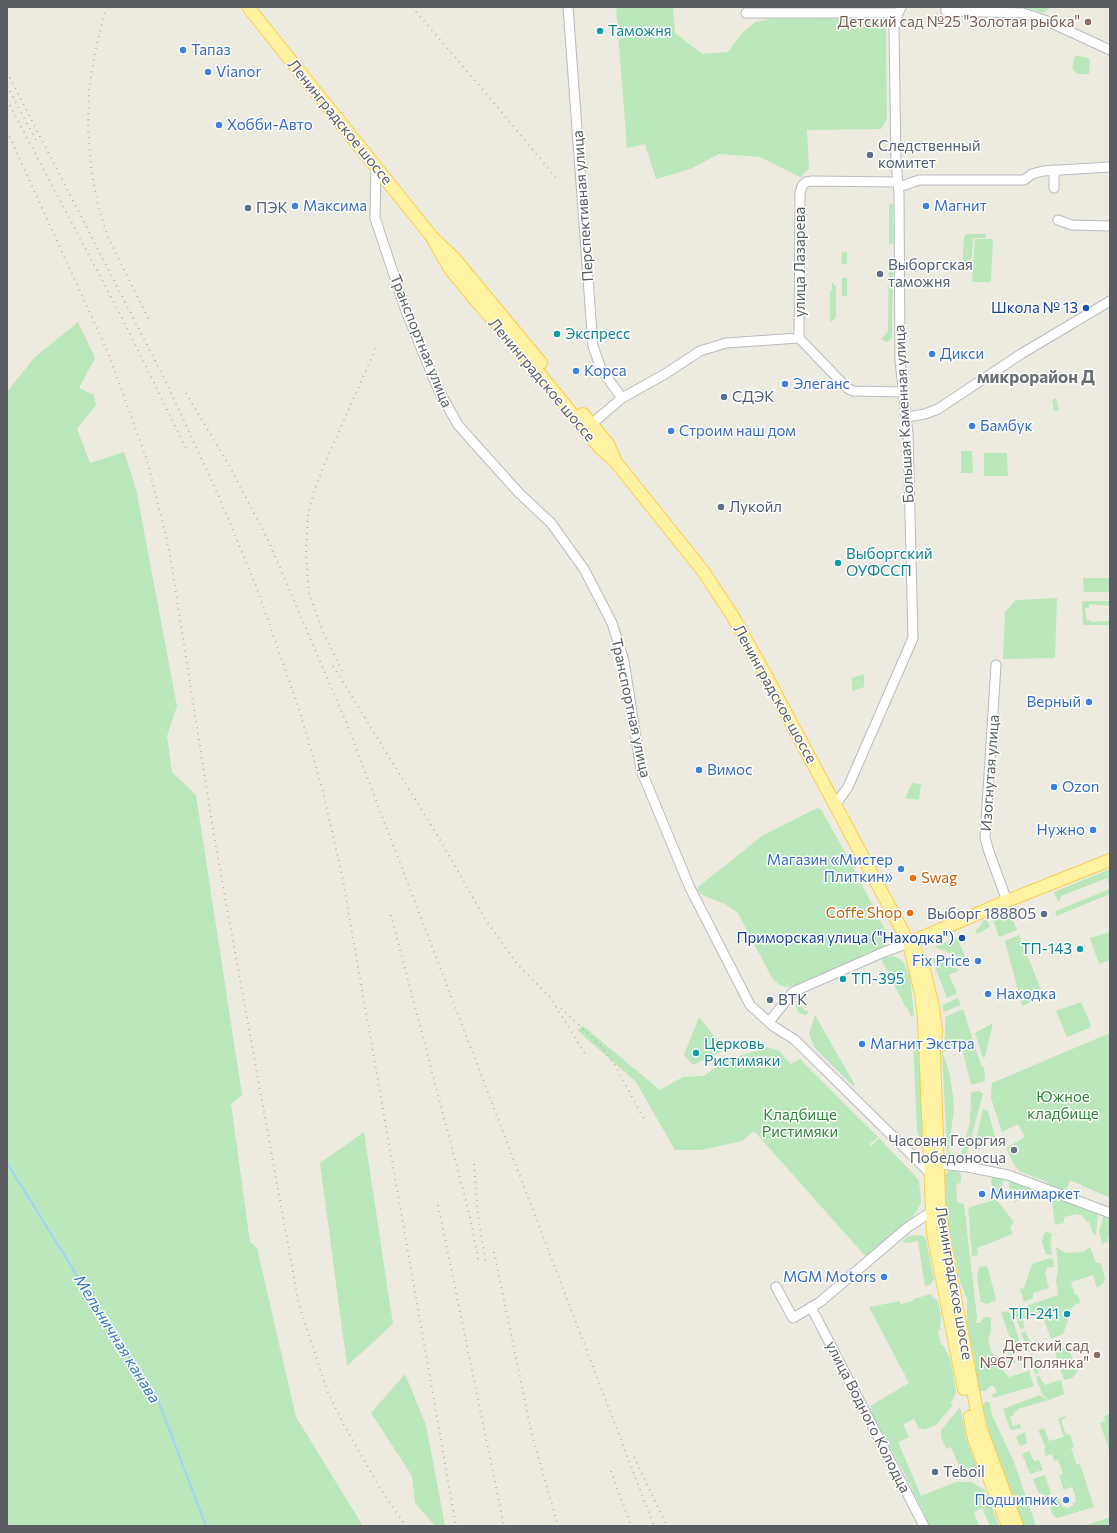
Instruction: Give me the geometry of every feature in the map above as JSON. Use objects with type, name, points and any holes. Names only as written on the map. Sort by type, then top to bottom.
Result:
[{"type":"main road","name":"Ленинградское шоссе","points":[[248,7],[432,237],[455,259],[588,427],[608,444],[615,460],[703,571],[732,615],[908,943],[921,993],[934,1168],[943,1235],[978,1420],[986,1447],[1017,1526]]},
{"type":"main road","points":[[908,943],[1007,901],[1110,860]]},
{"type":"main road","name":"Ленинградское шоссе","points":[[934,1168],[931,1212],[943,1288],[974,1439],[1008,1526]]},
{"type":"street","name":"Перспективная улица","points":[[568,7],[594,346],[601,369],[622,398]]},
{"type":"street","points":[[946,7],[946,11],[1023,13],[1047,21],[1110,50]]},
{"type":"street","points":[[746,13],[899,10]]},
{"type":"street","name":"Большая Каменная улица","points":[[835,805],[848,787],[913,638],[907,417],[900,362],[899,184],[896,163],[894,29],[899,10]]},
{"type":"street","name":"Транспортная улица","points":[[376,166],[375,218],[406,311],[438,389],[458,426],[519,493],[551,523],[584,569],[612,623],[624,661],[641,770],[690,888],[746,998],[750,1005],[769,1022],[795,1040],[934,1168]]},
{"type":"street","points":[[899,184],[919,180],[1024,180],[1032,174],[1054,170],[1110,168]]},
{"type":"street","points":[[1054,170],[1054,188]]},
{"type":"street","name":"улица Лазарева","points":[[799,338],[800,193],[802,186],[806,182],[812,181],[899,184]]},
{"type":"street","points":[[1058,220],[1072,225],[1110,226]]},
{"type":"street","points":[[907,417],[925,414],[938,409],[1021,354],[1110,301]]},
{"type":"street","points":[[588,427],[622,398],[665,374],[700,351],[718,345],[799,338],[847,388],[853,391],[903,392]]},
{"type":"street","name":"Изогнутая улица","points":[[996,665],[985,837],[1007,901]]},
{"type":"street","points":[[769,1022],[793,992],[908,943]]},
{"type":"street","points":[[934,1168],[968,1167],[1008,1175],[1110,1213]]},
{"type":"street","points":[[776,1287],[792,1318],[811,1307],[908,1227],[931,1212]]},
{"type":"street","name":"улица Водного Колодца","points":[[811,1307],[924,1526]]},
{"type":"green space","points":[[616,7],[673,7],[675,33],[702,54],[728,52],[742,33],[755,22],[771,19],[877,18],[884,22],[886,30],[887,119],[881,129],[807,130],[809,169],[800,177],[760,157],[719,154],[690,169],[656,179],[645,144],[627,148]]},
{"type":"green space","points":[[1025,7],[1049,7],[1049,8],[1043,13]]},
{"type":"green space","points":[[1075,56],[1085,57],[1090,60],[1089,74],[1077,74],[1072,68]]},
{"type":"green space","points":[[889,204],[893,204],[893,244],[889,244]]},
{"type":"green space","points":[[967,234],[986,234],[986,238],[973,238],[971,270],[962,269],[964,237]]},
{"type":"green space","points":[[975,239],[993,239],[991,282],[972,282]]},
{"type":"green space","points":[[842,252],[847,252],[847,265],[841,263]]},
{"type":"green space","points":[[889,264],[893,265],[892,338],[887,342],[881,339],[888,331]]},
{"type":"green space","points":[[842,278],[847,278],[847,296],[842,296]]},
{"type":"green space","points":[[832,282],[836,287],[836,318],[830,322],[830,291],[832,291]]},
{"type":"green space","points":[[78,322],[95,358],[79,388],[94,395],[96,405],[77,429],[90,463],[124,452],[136,489],[177,706],[167,736],[172,772],[196,795],[242,1095],[231,1104],[250,1242],[257,1248],[296,1417],[363,1526],[7,1526],[7,392],[34,358]]},
{"type":"green space","points":[[1056,398],[1059,411],[1054,411],[1052,400]]},
{"type":"green space","points":[[961,451],[972,451],[973,473],[961,473]]},
{"type":"green space","points":[[984,453],[1007,453],[1008,476],[984,476]]},
{"type":"green space","points":[[1083,578],[1110,578],[1110,592],[1084,592]]},
{"type":"green space","points":[[1057,598],[1055,658],[1003,659],[1005,612],[1016,600]]},
{"type":"green space","points":[[1110,601],[1110,606],[1089,604],[1089,608],[1085,608],[1087,620],[1091,620],[1091,622],[1110,621],[1110,625],[1083,625],[1082,602]]},
{"type":"green space","points":[[864,674],[864,687],[852,691],[852,678]]},
{"type":"green space","points":[[912,783],[921,784],[919,800],[905,798]]},
{"type":"green space","points":[[817,808],[821,809],[852,865],[884,928],[887,941],[884,947],[800,985],[787,987],[779,985],[772,978],[738,913],[725,904],[702,895],[697,890],[698,887],[762,836]]},
{"type":"green space","points":[[1110,869],[1110,887],[1107,878],[1061,896],[1059,902],[1056,897],[1054,892]]},
{"type":"green space","points":[[1110,889],[1110,894],[1056,916],[1056,911]]},
{"type":"green space","points":[[1009,910],[1017,930],[999,937],[992,917]]},
{"type":"green space","points":[[987,919],[990,927],[977,934],[975,930],[979,928],[983,921]]},
{"type":"green space","points":[[1110,932],[1110,960],[1099,964],[1090,938]]},
{"type":"green space","points":[[1019,935],[1044,997],[1022,1006],[1005,941]]},
{"type":"green space","points":[[957,938],[966,958],[965,959],[934,947]]},
{"type":"green space","points":[[892,956],[900,959],[904,963],[910,978],[914,1015],[911,1016],[907,1007],[906,1008],[881,959]]},
{"type":"green space","points":[[931,957],[960,970],[949,975],[957,993],[947,998]]},
{"type":"green space","points":[[802,992],[799,1000],[804,1010],[809,1012],[806,1015],[799,1013],[796,1006],[798,995]]},
{"type":"green space","points":[[958,998],[961,1005],[944,1012],[942,1005]]},
{"type":"green space","points":[[1081,1002],[1091,1025],[1089,1028],[1067,1037],[1056,1011]]},
{"type":"green space","points":[[963,1009],[981,1065],[984,1068],[985,1081],[971,1085],[960,1041],[943,1053],[950,1075],[954,1111],[948,1151],[961,1155],[970,1122],[971,1092],[979,1091],[983,1094],[965,1160],[951,1157],[947,1152],[942,1052],[945,1037],[945,1017]]},
{"type":"green space","points":[[815,1015],[855,1085],[853,1086],[815,1048],[809,1034]]},
{"type":"green space","points":[[699,1017],[725,1050],[693,1065],[684,1055]]},
{"type":"green space","points":[[993,1023],[985,1057],[983,1058],[975,1033]]},
{"type":"green space","name":"Кладбище Ристимяки","points":[[583,1026],[660,1090],[683,1077],[704,1076],[724,1061],[767,1047],[779,1051],[791,1064],[800,1059],[878,1137],[870,1144],[871,1146],[879,1138],[919,1181],[921,1202],[918,1209],[912,1218],[866,1257],[754,1131],[742,1141],[701,1150],[675,1150],[636,1082],[577,1030]]},
{"type":"green space","name":"Южное кладбище","points":[[1110,1033],[1110,1198],[1070,1180],[1065,1194],[1043,1180],[1021,1172],[1016,1168],[1006,1148],[1025,1137],[1018,1124],[1002,1132],[991,1098],[992,1083]]},
{"type":"green space","points":[[913,1039],[920,1048],[924,1146],[922,1147],[918,1146],[909,1138],[919,1137],[917,1133]]},
{"type":"green space","points":[[983,1109],[988,1111],[995,1137],[979,1145],[975,1144]]},
{"type":"green space","points":[[364,1132],[393,1324],[347,1366],[320,1163]]},
{"type":"green space","points":[[956,1168],[961,1175],[961,1182],[956,1185],[957,1202],[964,1204],[977,1318],[976,1323],[980,1323],[983,1318],[991,1318],[991,1331],[988,1341],[992,1353],[997,1356],[1002,1369],[1009,1377],[1029,1371],[1034,1386],[993,1398],[992,1394],[997,1393],[994,1386],[990,1386],[985,1391],[979,1391],[967,1324],[967,1299],[960,1282],[947,1219],[944,1178],[946,1173]]},
{"type":"green space","points":[[993,1175],[1003,1177],[1004,1180],[999,1196],[994,1193],[991,1182]]},
{"type":"green space","points":[[1014,1182],[1032,1189],[1020,1195],[1019,1200],[1014,1202],[1008,1183]]},
{"type":"green space","points":[[1054,1197],[1098,1214],[1096,1235],[1093,1234],[1090,1224],[1081,1215],[1077,1214],[1064,1217],[1064,1223],[1055,1225],[1052,1201]]},
{"type":"green space","points":[[996,1199],[1014,1222],[1010,1227],[1013,1234],[977,1248],[978,1255],[972,1256],[968,1208]]},
{"type":"green space","points":[[1104,1215],[1110,1218],[1110,1234],[1108,1238],[1109,1241],[1102,1244],[1099,1231]]},
{"type":"green space","points":[[1046,1231],[1052,1234],[1050,1243],[1052,1254],[1046,1255],[1042,1242]]},
{"type":"green space","points":[[909,1236],[924,1236],[926,1240],[934,1279],[930,1285],[925,1286],[918,1241],[906,1243],[902,1241]]},
{"type":"green space","points":[[1056,1247],[1066,1253],[1083,1252],[1090,1247],[1096,1263],[1101,1263],[1105,1279],[1103,1284],[1097,1288],[1093,1275],[1071,1282],[1075,1295],[1078,1295],[1080,1303],[1076,1304],[1069,1311],[1066,1309],[1062,1315],[1068,1320],[1063,1334],[1051,1339],[1041,1312],[1023,1319],[1024,1328],[1020,1329],[1015,1313],[1017,1309],[1058,1295],[1056,1280],[1058,1268]]},
{"type":"green space","points":[[1050,1258],[1053,1259],[1054,1267],[1047,1268],[1045,1274],[1049,1288],[1033,1293],[1033,1298],[1024,1302],[1020,1289],[1024,1288],[1032,1264]]},
{"type":"green space","points":[[985,1266],[988,1268],[996,1300],[987,1304],[981,1302],[977,1277],[979,1267]]},
{"type":"green space","points":[[931,1294],[932,1297],[938,1301],[941,1316],[940,1330],[938,1331],[941,1345],[943,1345],[951,1361],[956,1392],[951,1403],[953,1405],[936,1425],[924,1430],[922,1428],[919,1429],[914,1419],[903,1424],[909,1437],[898,1442],[921,1496],[956,1482],[971,1482],[985,1490],[999,1526],[990,1526],[982,1508],[974,1513],[979,1526],[930,1526],[903,1471],[874,1419],[870,1406],[909,1383],[869,1307],[900,1301],[900,1304]]},
{"type":"green space","points":[[1006,1311],[1011,1314],[1021,1346],[1015,1346],[1010,1338],[1001,1313]]},
{"type":"green space","points":[[1025,1331],[1031,1343],[1029,1344],[1031,1351],[1028,1352],[1021,1333]]},
{"type":"green space","points":[[1068,1347],[1077,1370],[1076,1374],[1072,1378],[1064,1380],[1060,1369],[1067,1367],[1064,1359],[1057,1360],[1055,1352]]},
{"type":"green space","points":[[1012,1351],[1016,1362],[1009,1366],[1006,1362],[1011,1358],[1007,1352]]},
{"type":"green space","points":[[1032,1354],[1038,1366],[1039,1373],[1035,1374],[1029,1355]]},
{"type":"green space","points":[[405,1374],[426,1425],[445,1526],[435,1526],[415,1503],[412,1476],[371,1413]]},
{"type":"green space","points":[[1040,1376],[1045,1385],[1061,1380],[1064,1394],[1049,1400],[1042,1394],[1036,1377]]},
{"type":"green space","points":[[1040,1395],[1048,1400],[1018,1409],[1018,1411],[1013,1412],[1014,1415],[1010,1417],[1013,1426],[1020,1424],[1021,1428],[1013,1430],[1010,1429],[1003,1409]]},
{"type":"green space","points":[[986,1401],[990,1403],[992,1415],[1014,1462],[1036,1526],[1024,1525],[992,1443],[982,1405]]},
{"type":"green space","points":[[960,1407],[967,1441],[980,1474],[956,1473],[955,1471],[960,1468],[951,1447],[946,1449],[941,1437],[941,1430]]},
{"type":"green space","points":[[1110,1414],[1110,1453],[1100,1423],[1105,1421],[1104,1416]]},
{"type":"green space","points":[[1065,1416],[1066,1418],[1061,1420],[1066,1435],[1070,1434],[1074,1447],[1071,1448],[1077,1465],[1080,1464],[1094,1507],[1057,1518],[1053,1515],[1048,1502],[1059,1497],[1062,1507],[1065,1506],[1066,1508],[1073,1506],[1073,1503],[1076,1502],[1075,1495],[1072,1487],[1064,1490],[1059,1475],[1063,1474],[1058,1460],[1054,1461],[1052,1454],[1046,1456],[1044,1449],[1046,1448],[1038,1430],[1044,1428],[1049,1441],[1064,1437],[1058,1419]]},
{"type":"green space","points":[[1025,1432],[1027,1443],[1020,1446],[1016,1437]]},
{"type":"green space","points":[[1029,1451],[1034,1461],[1039,1460],[1043,1470],[1030,1474],[1022,1454]]},
{"type":"green space","points":[[1045,1475],[1051,1494],[1046,1496],[1038,1492],[1033,1479]]},
{"type":"green space","points":[[1110,1517],[1110,1526],[1087,1526],[1087,1525]]},
{"type":"waterway","name":"Мельничная канава","points":[[7,1163],[117,1340],[156,1395],[206,1526]]},
{"type":"railway","points":[[106,7],[95,52],[89,89],[88,129],[92,175],[99,210],[108,237],[149,320]]},
{"type":"railway","points":[[412,7],[557,179]]},
{"type":"railway","points":[[7,72],[166,382],[220,499],[256,586],[298,706],[322,788],[342,875],[456,1526]]},
{"type":"railway","points":[[7,86],[38,144]]},
{"type":"railway","points":[[7,100],[120,314],[188,452]]},
{"type":"railway","points":[[7,131],[109,355],[147,460],[169,549],[214,836],[299,1305],[327,1390],[344,1425],[381,1490],[406,1526]]},
{"type":"railway","points":[[342,671],[323,632],[309,593],[306,553],[308,515],[314,491],[325,463],[376,348]]},
{"type":"railway","points":[[186,393],[230,467],[268,540],[346,722],[654,1526]]},
{"type":"railway","points":[[333,666],[439,838],[485,919],[518,965],[550,997],[587,1057]]},
{"type":"railway","points":[[391,915],[470,1217],[479,1264]]},
{"type":"railway","points":[[561,1008],[602,1047],[616,1067],[645,1121]]},
{"type":"railway","points":[[474,1164],[478,1216],[486,1263]]},
{"type":"railway","points":[[438,1205],[504,1526]]},
{"type":"railway","points":[[494,1252],[532,1435],[558,1526]]},
{"type":"railway","points":[[634,1457],[667,1526]]},
{"type":"railway","points":[[611,1471],[631,1526]]},
{"type":"place","name":"Детский сад №25 \"Золотая рыбка\"","points":[[1088,22]]},
{"type":"place","name":"Таможня","points":[[600,31]]},
{"type":"place","name":"Тапаз","points":[[183,50]]},
{"type":"place","name":"Vianor","points":[[208,72]]},
{"type":"place","name":"Хобби-Авто","points":[[219,125]]},
{"type":"place","name":"Следственный комитет","points":[[870,155]]},
{"type":"place","name":"Максима","points":[[295,206]]},
{"type":"place","name":"Магнит","points":[[926,206]]},
{"type":"place","name":"ПЭК","points":[[248,208]]},
{"type":"place","name":"Выборгская таможня","points":[[880,274]]},
{"type":"place","name":"Школа № 13","points":[[1086,308]]},
{"type":"place","name":"Экспресс","points":[[557,334]]},
{"type":"place","name":"Дикси","points":[[932,354]]},
{"type":"place","name":"Корса","points":[[576,371]]},
{"type":"place","name":"Элеганс","points":[[785,384]]},
{"type":"place","name":"СДЭК","points":[[724,397]]},
{"type":"place","name":"Бамбук","points":[[972,426]]},
{"type":"place","name":"Строим наш дом","points":[[671,431]]},
{"type":"place","name":"Лукойл","points":[[721,507]]},
{"type":"place","name":"Выборгский ОУФССП","points":[[838,563]]},
{"type":"place","name":"Верный","points":[[1089,702]]},
{"type":"place","name":"Вимос","points":[[699,770]]},
{"type":"place","name":"Ozon","points":[[1054,787]]},
{"type":"place","name":"Нужно","points":[[1093,830]]},
{"type":"place","name":"Магазин «Мистер Плиткин»","points":[[901,869]]},
{"type":"place","name":"Swag","points":[[913,878]]},
{"type":"place","name":"Coffe Shop","points":[[910,913]]},
{"type":"place","name":"Выборг 188805","points":[[1044,914]]},
{"type":"place","name":"Приморская улица (\"Находка\")","points":[[962,938]]},
{"type":"place","name":"ТП-143","points":[[1080,949]]},
{"type":"place","name":"Fix Price","points":[[978,961]]},
{"type":"place","name":"ТП-395","points":[[843,979]]},
{"type":"place","name":"Находка","points":[[988,994]]},
{"type":"place","name":"ВТК","points":[[770,1000]]},
{"type":"place","name":"Магнит Экстра","points":[[862,1044]]},
{"type":"place","name":"Церковь Ристимяки","points":[[696,1053]]},
{"type":"place","name":"Часовня Георгия Победоносца","points":[[1014,1150]]},
{"type":"place","name":"Минимаркет","points":[[982,1194]]},
{"type":"place","name":"MGM Motors","points":[[884,1277]]},
{"type":"place","name":"ТП-241","points":[[1067,1314]]},
{"type":"place","name":"Детский сад №67 \"Полянка\"","points":[[1097,1355]]},
{"type":"place","name":"Teboil","points":[[935,1472]]},
{"type":"place","name":"Подшипник","points":[[1066,1500]]},
{"type":"district","name":"микрорайон Д","points":[[1036,377]]}]
